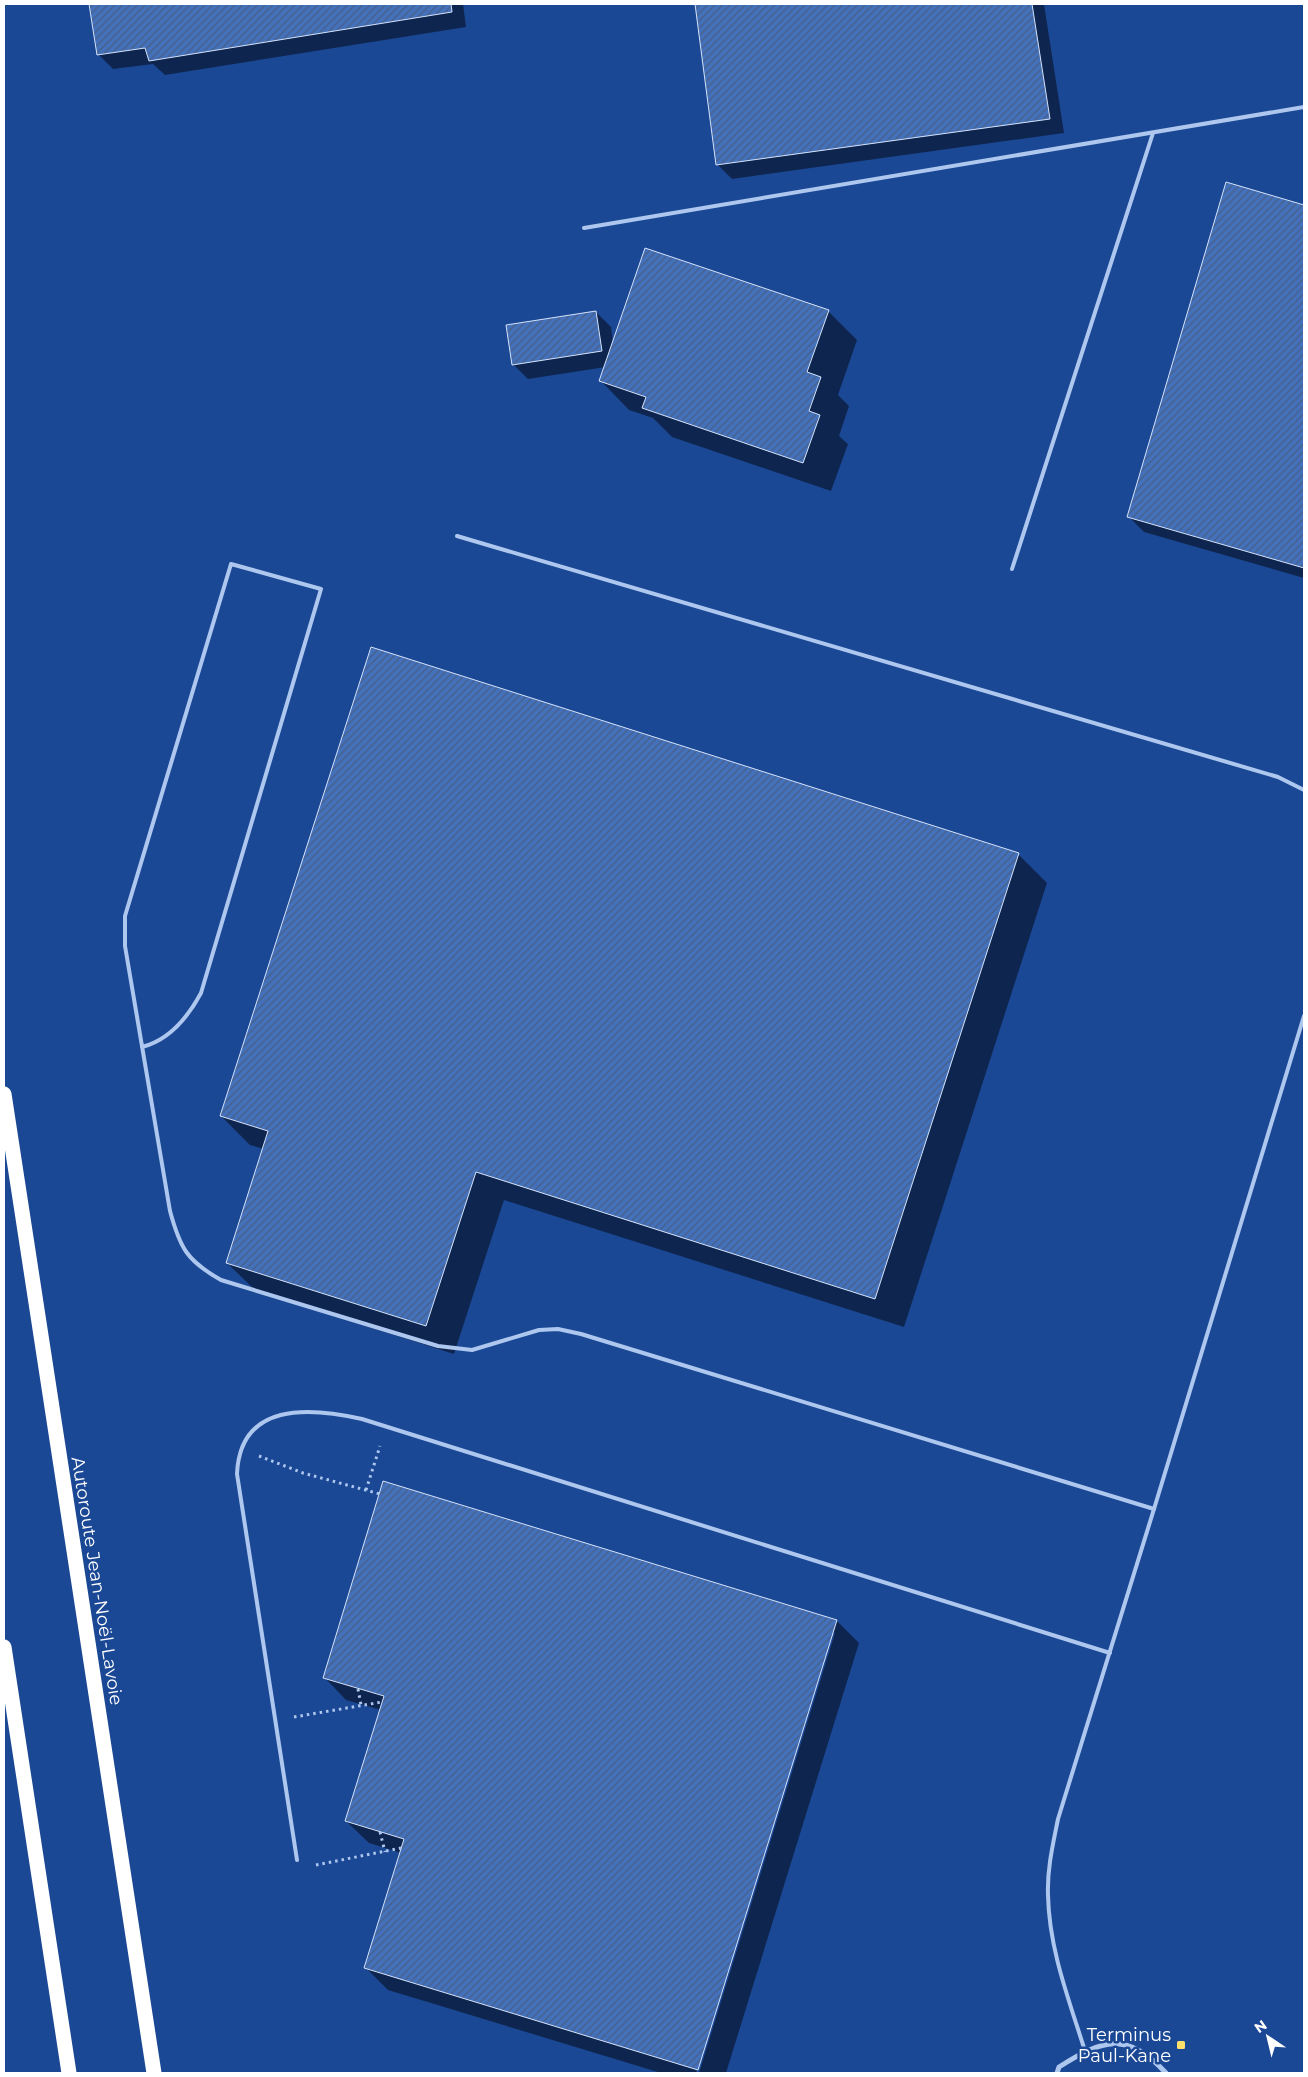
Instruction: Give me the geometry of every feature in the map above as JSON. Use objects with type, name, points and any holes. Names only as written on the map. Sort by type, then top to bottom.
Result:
[{"type":"highway","name":"Autoroute Jean-Noël-Lavoie","points":[[4,1094],[154,2073]]},
{"type":"highway","points":[[4,1647],[69,2073]]},
{"type":"street","points":[[1057,2073],[1059,2067],[1085,2051],[1111,2043],[1126,2044],[1141,2051],[1166,2073]]},
{"type":"lane","points":[[584,228],[1304,107]]},
{"type":"lane","points":[[1012,569],[1153,133]]},
{"type":"lane","points":[[457,536],[1278,777],[1304,790]]},
{"type":"lane","points":[[142,1047],[161,1040],[183,1021],[201,993],[321,589],[231,564],[125,916],[125,946],[142,1047],[170,1211],[176,1234],[187,1254],[201,1269],[222,1280],[457,1350],[472,1350],[539,1330],[558,1329],[582,1334],[1154,1509]]},
{"type":"lane","points":[[1085,2051],[1059,1969],[1052,1937],[1048,1895],[1050,1864],[1058,1819],[1304,1016]]},
{"type":"lane","points":[[297,1860],[237,1474],[241,1449],[251,1431],[260,1424],[277,1416],[294,1413],[334,1412],[1110,1653]]},
{"type":"path","points":[[366,1490],[386,1427]]},
{"type":"path","points":[[241,1449],[303,1473],[380,1494]]},
{"type":"path","points":[[358,1689],[361,1705]]},
{"type":"path","points":[[276,1720],[382,1702]]},
{"type":"path","points":[[380,1832],[385,1852]]},
{"type":"path","points":[[297,1860],[313,1866],[401,1848]]},
{"type":"building","points":[[89,4],[451,4],[452,12],[149,61],[145,48],[97,55]]},
{"type":"building","points":[[695,4],[1032,4],[1050,119],[716,165]]},
{"type":"building","points":[[1226,182],[1304,205],[1304,568],[1127,517]]},
{"type":"building","points":[[645,248],[829,310],[807,372],[821,377],[809,411],[820,415],[803,463],[642,408],[646,397],[599,381]]},
{"type":"building","points":[[596,311],[602,351],[512,365],[506,325]]},
{"type":"building","points":[[371,647],[1019,853],[875,1299],[476,1172],[426,1326],[226,1263],[268,1131],[220,1116]]},
{"type":"building","points":[[383,1481],[837,1620],[698,2070],[364,1968],[404,1839],[345,1821],[384,1696],[323,1678]]},
{"type":"place","name":"Terminus Paul-Kane","points":[[1181,2045]]}]
